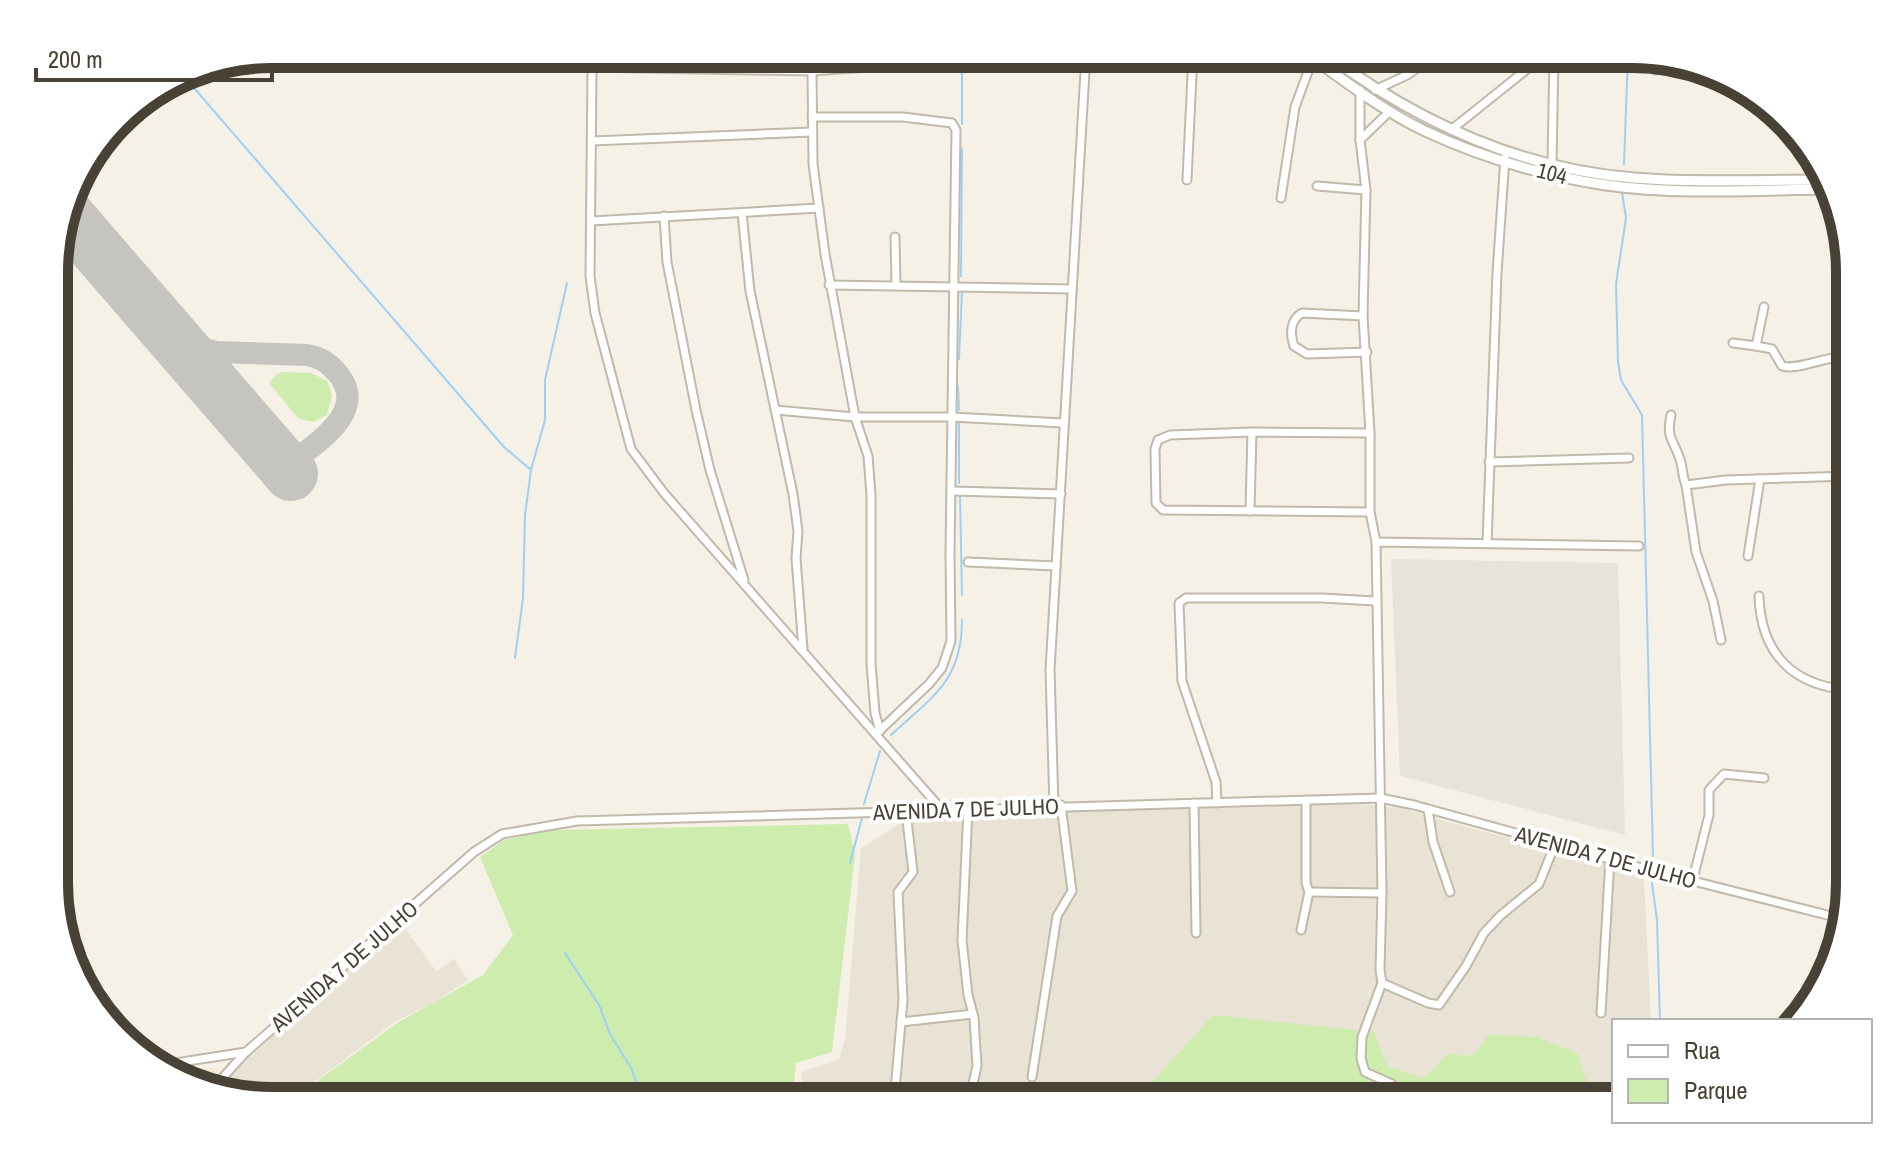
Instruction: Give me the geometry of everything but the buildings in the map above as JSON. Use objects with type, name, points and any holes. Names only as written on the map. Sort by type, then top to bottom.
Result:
[{"type":"street","points":[[592,68],[590,276],[595,313],[631,449],[664,493],[878,732],[942,810]]},
{"type":"street","points":[[647,68],[812,71],[842,68]]},
{"type":"street","points":[[1032,1077],[1057,916],[1072,891],[1058,806],[1050,670],[1085,68]]},
{"type":"street","points":[[1187,180],[1192,68]]},
{"type":"street","points":[[1281,198],[1295,107],[1306,68]]},
{"type":"street","name":"104","points":[[1330,68],[1362,87],[1390,111],[1451,142],[1506,156],[1563,176],[1626,182],[1818,189]]},
{"type":"street","points":[[1344,68],[1362,87],[1375,90],[1506,156],[1626,182]]},
{"type":"street","points":[[1375,90],[1417,68]]},
{"type":"street","points":[[1451,130],[1528,68]]},
{"type":"street","points":[[1552,164],[1554,68]]},
{"type":"street","points":[[812,71],[813,164],[829,285],[855,417],[868,456],[871,664],[878,732]]},
{"type":"street","points":[[1362,87],[1360,140],[1366,190],[1363,316],[1370,433],[1370,512],[1376,542],[1382,983],[1362,1037],[1361,1058],[1365,1072],[1392,1084],[1392,1087]]},
{"type":"street","points":[[1360,140],[1390,111]]},
{"type":"street","points":[[812,117],[903,117],[947,122],[955,126],[952,615],[947,657],[929,684],[878,732]]},
{"type":"street","points":[[592,141],[812,132]]},
{"type":"street","points":[[1487,543],[1506,156]]},
{"type":"street","points":[[1686,184],[1814,180]]},
{"type":"street","points":[[1317,186],[1366,190]]},
{"type":"street","points":[[591,221],[819,208]]},
{"type":"street","points":[[742,213],[750,291],[798,531],[796,558],[803,650]]},
{"type":"street","points":[[664,216],[667,262],[696,410],[710,470],[745,584]]},
{"type":"street","points":[[895,237],[896,285]]},
{"type":"street","points":[[829,285],[1072,289]]},
{"type":"street","points":[[1756,346],[1764,307]]},
{"type":"street","points":[[1363,316],[1302,313],[1293,322],[1292,338],[1294,346],[1307,354],[1367,352]]},
{"type":"street","points":[[1733,343],[1772,349],[1786,368],[1836,355]]},
{"type":"street","points":[[775,410],[855,417],[952,417],[1063,423]]},
{"type":"street","points":[[1671,415],[1668,430],[1670,443],[1679,458],[1686,485],[1696,552],[1713,601],[1721,640]]},
{"type":"street","points":[[1370,433],[1252,432],[1164,436],[1158,440],[1155,449],[1155,495],[1163,510],[1370,512]]},
{"type":"street","points":[[1250,511],[1252,432]]},
{"type":"street","points":[[1489,462],[1629,458]]},
{"type":"street","points":[[1686,485],[1726,480],[1836,476]]},
{"type":"street","points":[[1748,556],[1760,479]]},
{"type":"street","points":[[952,491],[1061,494]]},
{"type":"street","points":[[1376,542],[1639,546]]},
{"type":"street","points":[[968,562],[1056,566]]},
{"type":"street","points":[[1759,596],[1766,634],[1781,662],[1808,682],[1836,689]]},
{"type":"street","points":[[1217,803],[1216,782],[1182,681],[1179,603],[1186,598],[1375,601]]},
{"type":"street","points":[[1693,879],[1709,815],[1709,790],[1724,774],[1764,778]]},
{"type":"street","name":"AVENIDA 7 DE JULHO","points":[[220,1080],[246,1052],[474,852],[502,834],[577,821],[1380,798],[1833,917]]},
{"type":"street","points":[[1301,930],[1309,892],[1306,883],[1306,800]]},
{"type":"street","points":[[1194,803],[1196,933]]},
{"type":"street","points":[[968,809],[967,871],[962,917],[977,1066],[972,1087]]},
{"type":"street","points":[[1428,809],[1433,842],[1450,892]]},
{"type":"street","points":[[895,1087],[903,1000],[898,892],[912,875],[913,864],[906,812]]},
{"type":"street","points":[[1382,983],[1435,1006],[1442,1003],[1484,933],[1539,884],[1555,844]]},
{"type":"street","points":[[1601,1013],[1610,859]]},
{"type":"street","points":[[1309,892],[1382,893]]},
{"type":"street","points":[[901,1022],[973,1014]]},
{"type":"street","points":[[176,1063],[246,1052]]},
{"type":"shaded area","points":[[1391,559],[1618,563],[1625,835],[1400,776]]},
{"type":"shaded area","points":[[1361,804],[1403,808],[1606,863],[1644,877],[1651,1019],[1612,1019],[1612,1087],[801,1087],[802,1072],[839,1059],[845,1039],[861,848],[909,818],[1092,808]]},
{"type":"shaded area","points":[[402,924],[436,971],[454,959],[468,980],[433,1003],[396,1021],[308,1087],[272,1087],[225,1081],[277,1031]]},
{"type":"shaded area","points":[[219,1068],[210,1077],[191,1069]]},
{"type":"green space","points":[[282,372],[311,373],[327,381],[332,395],[327,415],[313,422],[298,418],[269,383]]},
{"type":"green space","points":[[848,824],[855,855],[832,1052],[796,1063],[793,1087],[309,1087],[397,1023],[483,975],[513,935],[480,857],[504,840],[551,830]]},
{"type":"green space","points":[[1213,1015],[1374,1032],[1387,1066],[1424,1078],[1447,1054],[1472,1056],[1489,1035],[1536,1037],[1577,1053],[1590,1087],[1147,1087]]},
{"type":"waterway","points":[[962,68],[962,124]]},
{"type":"waterway","points":[[1624,164],[1627,68]]},
{"type":"waterway","points":[[192,85],[504,447],[531,470]]},
{"type":"waterway","points":[[961,276],[962,148]]},
{"type":"waterway","points":[[1622,192],[1626,218],[1616,284],[1618,362],[1621,380],[1642,415],[1653,856]]},
{"type":"waterway","points":[[515,658],[523,598],[525,515],[531,470],[545,420],[545,380],[567,283]]},
{"type":"waterway","points":[[959,359],[962,291]]},
{"type":"waterway","points":[[958,386],[959,410]]},
{"type":"waterway","points":[[959,423],[959,483]]},
{"type":"waterway","points":[[960,496],[962,595]]},
{"type":"waterway","points":[[891,735],[942,686],[957,658],[962,620]]},
{"type":"waterway","points":[[864,804],[880,751]]},
{"type":"waterway","points":[[850,863],[862,818]]},
{"type":"waterway","points":[[1651,876],[1657,920],[1660,1019]]},
{"type":"waterway","points":[[565,953],[599,1005],[610,1034],[630,1066],[638,1087]]},
{"type":"taxiway","points":[[177,342],[216,352],[307,355],[325,362],[339,375],[346,389],[347,403],[342,416],[321,439],[285,468]]},
{"type":"runway","points":[[74,224],[291,474]]}]
